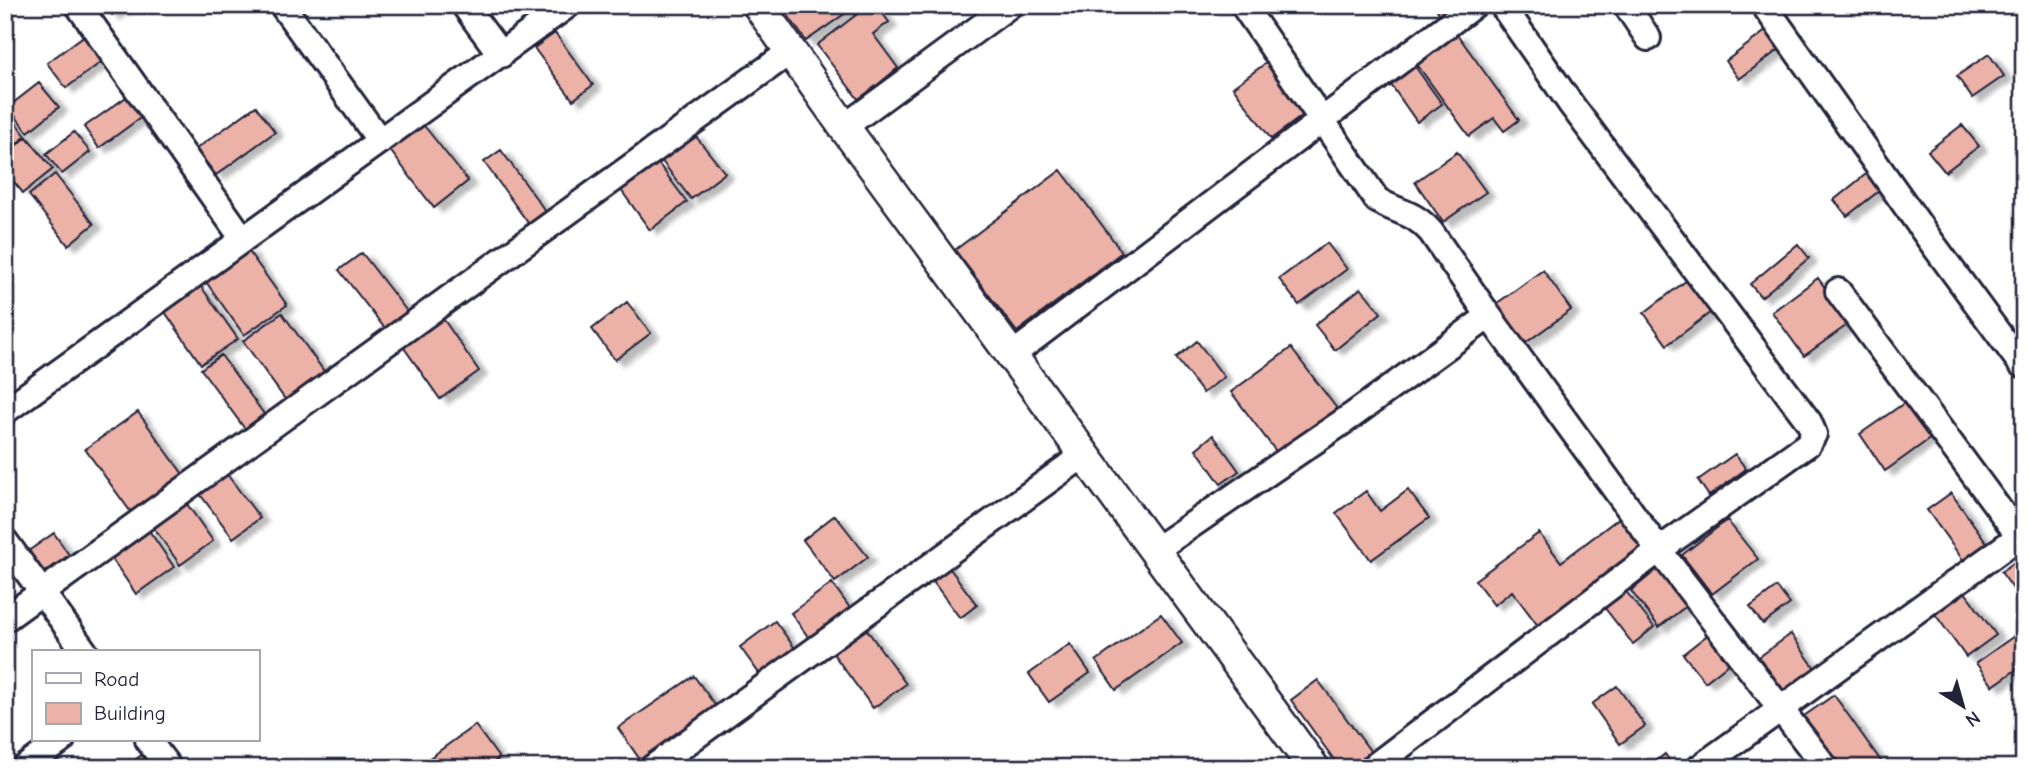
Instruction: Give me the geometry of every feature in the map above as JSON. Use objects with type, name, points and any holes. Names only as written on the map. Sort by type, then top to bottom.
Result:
[{"type":"street","points":[[78,5],[243,239]]},
{"type":"street","points":[[282,5],[380,141]]},
{"type":"street","points":[[464,5],[501,55]]},
{"type":"street","points":[[5,411],[568,5]]},
{"type":"street","points":[[758,5],[844,127],[1314,768]]},
{"type":"street","points":[[844,127],[1010,5]]},
{"type":"street","points":[[1242,5],[1377,200],[1412,214],[1432,232],[1489,316],[1659,550],[1826,768]]},
{"type":"street","points":[[1012,355],[1474,5]]},
{"type":"street","points":[[1372,768],[1659,550],[1808,444],[1814,435],[1809,422],[1570,103],[1502,5]]},
{"type":"street","points":[[1626,5],[1648,38]]},
{"type":"street","points":[[1764,5],[2021,364]]},
{"type":"street","points":[[5,619],[791,51]]},
{"type":"street","points":[[1699,768],[2022,534],[1838,291]]},
{"type":"street","points":[[1155,550],[1353,415],[1489,316]]},
{"type":"street","points":[[652,768],[1085,454]]},
{"type":"street","points":[[5,541],[84,650]]},
{"type":"street","points":[[24,768],[59,742]]},
{"type":"street","points":[[150,742],[169,768]]},
{"type":"building","points":[[104,5],[126,5],[112,15]]},
{"type":"building","points":[[781,5],[857,5],[806,41]]},
{"type":"building","points":[[869,5],[876,5],[889,22],[873,34],[898,68],[859,100],[817,45]]},
{"type":"building","points":[[1434,5],[1456,5],[1441,16]]},
{"type":"building","points":[[1767,30],[1781,48],[1739,79],[1726,61]]},
{"type":"building","points":[[89,32],[108,57],[66,88],[47,63]]},
{"type":"building","points":[[555,33],[593,85],[573,100],[534,48]]},
{"type":"building","points":[[1457,34],[1519,120],[1504,131],[1494,118],[1469,136],[1416,63]]},
{"type":"building","points":[[1989,54],[2004,76],[1972,98],[1957,76]]},
{"type":"building","points":[[1273,58],[1310,110],[1271,139],[1233,87]]},
{"type":"building","points":[[1414,65],[1442,104],[1417,122],[1389,82]]},
{"type":"building","points":[[39,83],[59,107],[28,132],[8,107]]},
{"type":"building","points":[[132,93],[147,113],[99,148],[84,127]]},
{"type":"building","points":[[256,106],[275,132],[216,175],[196,149]]},
{"type":"building","points":[[5,109],[26,136],[5,153]]},
{"type":"building","points":[[422,123],[468,181],[434,208],[389,149]]},
{"type":"building","points":[[1962,125],[1979,146],[1945,172],[1928,151]]},
{"type":"building","points":[[74,132],[90,152],[62,174],[46,154]]},
{"type":"building","points":[[694,134],[725,173],[691,199],[661,160]]},
{"type":"building","points":[[27,137],[53,169],[23,193],[5,171],[5,154]]},
{"type":"building","points":[[501,150],[546,212],[529,224],[484,162]]},
{"type":"building","points":[[1457,152],[1486,192],[1443,222],[1415,182]]},
{"type":"building","points":[[658,163],[687,202],[650,230],[621,190]]},
{"type":"building","points":[[1061,170],[1122,252],[1017,332],[955,250]]},
{"type":"building","points":[[1871,170],[1884,187],[1847,216],[1834,200]]},
{"type":"building","points":[[55,174],[94,224],[68,245],[29,195]]},
{"type":"building","points":[[1327,243],[1347,269],[1299,305],[1279,279]]},
{"type":"building","points":[[1798,244],[1809,258],[1761,297],[1750,284]]},
{"type":"building","points":[[247,249],[287,305],[244,335],[204,279]]},
{"type":"building","points":[[362,253],[409,314],[387,331],[339,270]]},
{"type":"building","points":[[1543,270],[1571,310],[1524,344],[1496,304]]},
{"type":"building","points":[[1691,277],[1715,309],[1667,345],[1644,313]]},
{"type":"building","points":[[1818,278],[1850,323],[1804,356],[1772,312]]},
{"type":"building","points":[[200,285],[238,339],[201,364],[163,309]]},
{"type":"building","points":[[1361,288],[1381,313],[1335,350],[1315,325]]},
{"type":"building","points":[[627,302],[651,333],[615,360],[592,329]]},
{"type":"building","points":[[282,313],[326,374],[287,402],[243,341]]},
{"type":"building","points":[[442,317],[479,371],[440,399],[402,345]]},
{"type":"building","points":[[1197,341],[1224,377],[1203,393],[1176,358]]},
{"type":"building","points":[[1291,348],[1338,410],[1278,454],[1231,392]]},
{"type":"building","points":[[221,355],[264,414],[245,429],[201,369]]},
{"type":"building","points":[[1910,399],[1935,435],[1885,471],[1860,434]]},
{"type":"building","points":[[138,412],[185,477],[133,515],[85,449]]},
{"type":"building","points":[[1213,435],[1239,471],[1221,484],[1196,449]]},
{"type":"building","points":[[1735,454],[1746,469],[1709,496],[1698,480]]},
{"type":"building","points":[[226,473],[260,518],[233,538],[199,493]]},
{"type":"building","points":[[1408,490],[1429,518],[1371,560],[1336,513],[1366,491],[1380,511]]},
{"type":"building","points":[[1951,493],[1987,543],[1963,560],[1927,510]]},
{"type":"building","points":[[187,504],[213,541],[180,565],[154,528]]},
{"type":"building","points":[[835,515],[868,557],[835,582],[803,540]]},
{"type":"building","points":[[1619,518],[1643,549],[1539,627],[1512,591],[1494,605],[1475,580],[1539,533],[1561,562]]},
{"type":"building","points":[[1727,520],[1758,559],[1712,594],[1682,555]]},
{"type":"building","points":[[148,529],[174,567],[136,594],[110,556]]},
{"type":"building","points":[[54,533],[69,555],[42,574],[27,552]]},
{"type":"building","points":[[2024,555],[2024,604],[2001,572]]},
{"type":"building","points":[[945,562],[977,605],[960,618],[928,575]]},
{"type":"building","points":[[1665,563],[1694,600],[1659,627],[1631,591]]},
{"type":"building","points":[[832,583],[855,615],[814,645],[791,613]]},
{"type":"building","points":[[1777,587],[1790,604],[1763,624],[1750,607]]},
{"type":"building","points":[[1625,590],[1654,627],[1633,644],[1604,607]]},
{"type":"building","points":[[1965,592],[1996,635],[1966,657],[1935,614]]},
{"type":"building","points":[[1161,614],[1182,643],[1116,690],[1096,661]]},
{"type":"building","points":[[775,621],[799,654],[764,680],[740,647]]},
{"type":"building","points":[[862,623],[906,684],[873,708],[829,648]]},
{"type":"building","points":[[1715,629],[1737,657],[1705,682],[1683,654]]},
{"type":"building","points":[[2024,629],[2024,664],[1993,686],[1976,663]]},
{"type":"building","points":[[1791,634],[1819,674],[1787,697],[1759,657]]},
{"type":"building","points":[[1070,644],[1090,673],[1049,702],[1029,674]]},
{"type":"building","points":[[694,676],[717,708],[641,761],[618,728]]},
{"type":"building","points":[[1318,680],[1371,752],[1350,768],[1340,768],[1291,700]]},
{"type":"building","points":[[1617,686],[1645,726],[1620,744],[1592,704]]},
{"type":"building","points":[[1834,695],[1883,764],[1877,768],[1841,768],[1804,716]]},
{"type":"building","points":[[475,725],[499,758],[486,768],[416,768]]},
{"type":"building","points":[[147,751],[159,768],[124,768]]},
{"type":"building","points":[[1665,754],[1675,768],[1647,768]]}]
